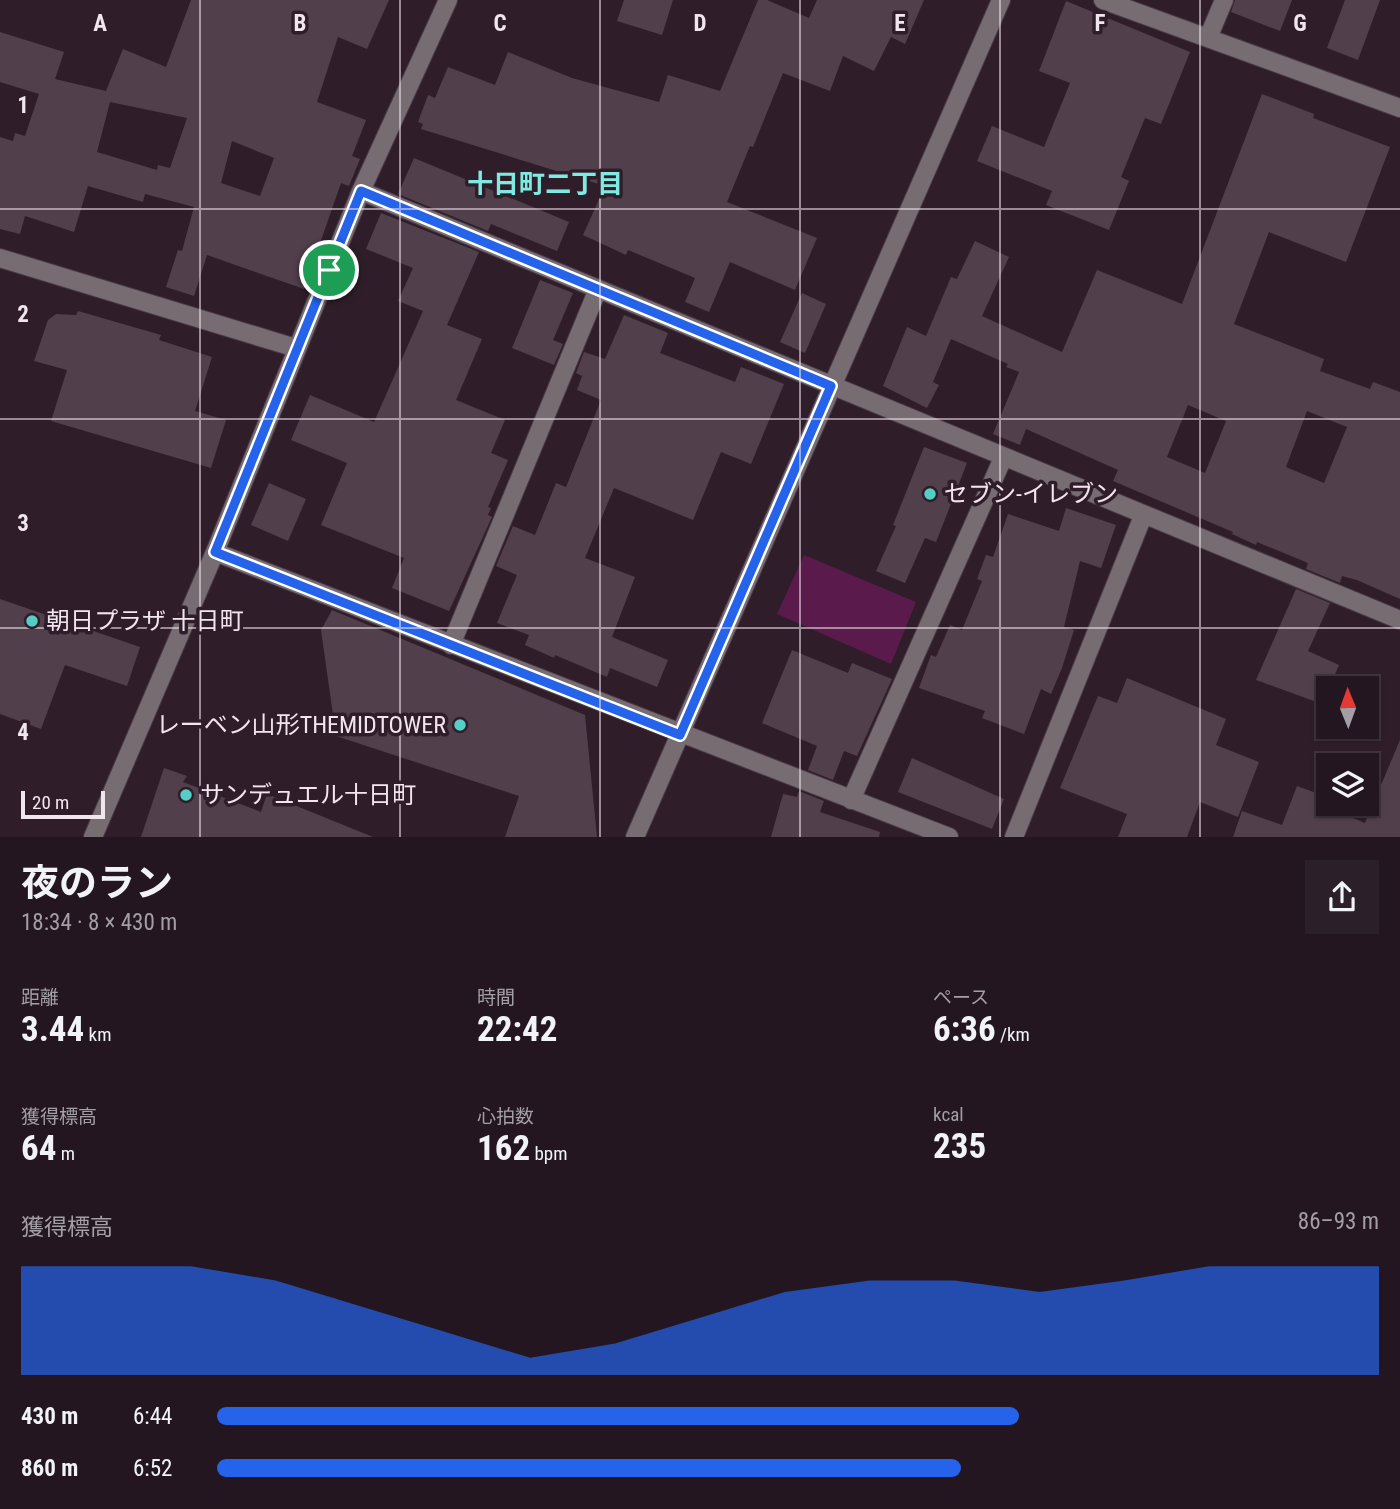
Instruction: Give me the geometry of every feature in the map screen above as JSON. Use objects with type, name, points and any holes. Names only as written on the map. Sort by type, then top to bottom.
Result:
[{"type":"street","points":[[93,837],[215,552],[361,191],[448,0]]},
{"type":"street","points":[[635,837],[1001,0]]},
{"type":"street","points":[[1102,0],[1400,108]]},
{"type":"street","points":[[1208,38],[1224,0]]},
{"type":"street","points":[[361,191],[1400,620]]},
{"type":"street","points":[[0,258],[296,348]]},
{"type":"street","points":[[451,645],[598,289]]},
{"type":"street","points":[[851,800],[1003,458]]},
{"type":"street","points":[[1014,837],[1143,516]]},
{"type":"street","points":[[215,552],[680,735],[949,837]]},
{"type":"shaded area","points":[[804,555],[916,602],[891,664],[777,614]]},
{"type":"building","points":[[191,0],[389,0],[367,49],[338,37],[317,102],[366,120],[352,156],[360,159],[349,186],[341,183],[304,289],[207,255],[194,296],[166,287],[178,250],[182,251],[194,207],[145,194],[143,202],[88,186],[74,232],[25,216],[20,234],[0,229],[0,137],[13,141],[15,133],[25,136],[39,94],[0,82],[0,32],[64,52],[55,79],[106,91],[123,49],[166,67]],"holes":[[[110,102],[187,118],[170,168],[158,165],[157,170],[97,152]],[[232,141],[274,158],[260,196],[221,183]]]},
{"type":"building","points":[[624,0],[673,0],[662,35],[617,21]]},
{"type":"building","points":[[758,0],[767,0],[809,18],[817,0],[924,0],[905,44],[891,37],[874,71],[843,56],[830,91],[783,73],[753,147],[750,146],[727,202],[817,238],[795,290],[730,262],[709,312],[685,302],[695,278],[628,250],[626,255],[583,235],[605,186],[421,129],[423,124],[418,122],[428,95],[435,98],[448,67],[495,85],[508,52],[572,78],[659,102],[668,75],[720,91]]},
{"type":"building","points":[[1235,0],[1292,0],[1280,31],[1231,12]]},
{"type":"building","points":[[1345,0],[1380,0],[1358,60],[1327,48]]},
{"type":"building","points":[[1066,1],[1190,52],[1161,124],[1145,118],[1121,177],[1129,181],[1109,230],[1046,205],[1052,191],[977,161],[992,126],[1044,147],[1070,83],[1039,71]]},
{"type":"building","points":[[1262,94],[1314,114],[1313,118],[1390,147],[1346,262],[1269,232],[1234,324],[1324,359],[1320,371],[1370,389],[1373,382],[1400,392],[1400,599],[1357,580],[1342,576],[1340,583],[1306,569],[1308,563],[1257,542],[1256,545],[1232,534],[1233,532],[1113,481],[1118,470],[1026,429],[1020,445],[993,434],[1019,372],[1006,367],[1008,364],[951,339],[933,382],[939,385],[927,408],[883,386],[907,327],[926,336],[951,277],[957,279],[975,241],[1009,257],[982,316],[1062,352],[1097,270],[1182,304]],"holes":[[[1188,405],[1226,421],[1205,473],[1167,457]],[[1307,411],[1347,427],[1324,483],[1286,467]]]},
{"type":"building","points":[[414,158],[569,222],[557,251],[491,224],[488,231],[398,194]]},
{"type":"building","points":[[381,213],[479,252],[447,325],[482,339],[456,400],[505,420],[491,453],[508,460],[488,507],[491,508],[488,515],[492,517],[449,611],[392,588],[404,558],[321,525],[347,463],[291,440],[310,395],[374,422],[423,311],[398,301],[413,268],[366,249]]},
{"type":"building","points":[[540,280],[573,293],[553,340],[563,344],[554,365],[512,348]]},
{"type":"building","points":[[802,293],[826,304],[805,353],[780,342]]},
{"type":"building","points":[[78,311],[161,335],[159,340],[212,357],[195,411],[226,420],[211,468],[51,421],[67,370],[34,361],[48,320],[56,314],[76,315]]},
{"type":"building","points":[[624,315],[668,333],[660,353],[735,382],[741,367],[784,384],[751,464],[721,452],[693,520],[614,488],[585,558],[635,577],[612,637],[668,660],[657,687],[610,668],[607,677],[555,655],[554,658],[525,645],[529,635],[497,623],[517,575],[496,566],[513,526],[535,535],[556,483],[566,487],[601,400],[577,390],[582,376],[576,373],[584,352],[605,359]]},
{"type":"building","name":"セブン-イレブン","points":[[924,447],[967,463],[936,542],[925,538],[905,583],[876,571],[896,526],[893,525]]},
{"type":"building","points":[[269,483],[306,499],[288,541],[251,525]]},
{"type":"building","points":[[1066,508],[1116,525],[1101,568],[1080,561],[1064,627],[1074,630],[1062,668],[1051,694],[1041,689],[1024,734],[982,718],[985,711],[919,688],[931,655],[936,657],[950,625],[962,630],[982,581],[977,579],[986,555],[993,557],[1008,514],[1059,531]]},
{"type":"building","points":[[1296,589],[1330,603],[1308,651],[1339,665],[1334,676],[1316,676],[1316,702],[1256,680]]},
{"type":"building","name":"朝日プラザ 十日町","points":[[0,599],[140,647],[127,686],[65,665],[41,729],[0,714]]},
{"type":"building","name":"レーベン山形THEMIDTOWER","points":[[332,610],[585,715],[597,837],[505,837],[519,796],[336,736],[321,630]]},
{"type":"building","points":[[792,650],[848,673],[852,663],[892,679],[857,756],[844,751],[833,780],[808,770],[817,746],[762,723]]},
{"type":"building","points":[[1127,678],[1226,719],[1216,745],[1259,762],[1238,817],[1200,802],[1187,837],[1118,837],[1127,814],[1060,788],[1098,696],[1117,703]]},
{"type":"building","points":[[1400,740],[1400,837],[1233,837],[1242,811],[1282,825],[1297,786],[1316,793],[1316,816],[1348,816],[1365,823],[1368,816],[1379,816],[1379,790]]},
{"type":"building","points":[[912,758],[1004,799],[992,829],[898,792]]},
{"type":"building","name":"サンデュエル十日町","points":[[164,768],[187,776],[183,782],[261,812],[267,794],[373,837],[141,837]]},
{"type":"building","points":[[799,791],[824,801],[820,812],[880,832],[879,837],[771,837],[783,794],[797,797]]},
{"type":"place","name":"セブン-イレブン","points":[[930,494]]},
{"type":"place","name":"朝日プラザ 十日町","points":[[32,621]]},
{"type":"place","name":"レーベン山形THEMIDTOWER","points":[[460,725]]},
{"type":"place","name":"サンデュエル十日町","points":[[186,795]]},
{"type":"district","name":"十日町二丁目","points":[[545,184]]},
{"type":"route","points":[[361,191],[831,386],[680,735],[215,552],[329,270],[361,191]]}]
